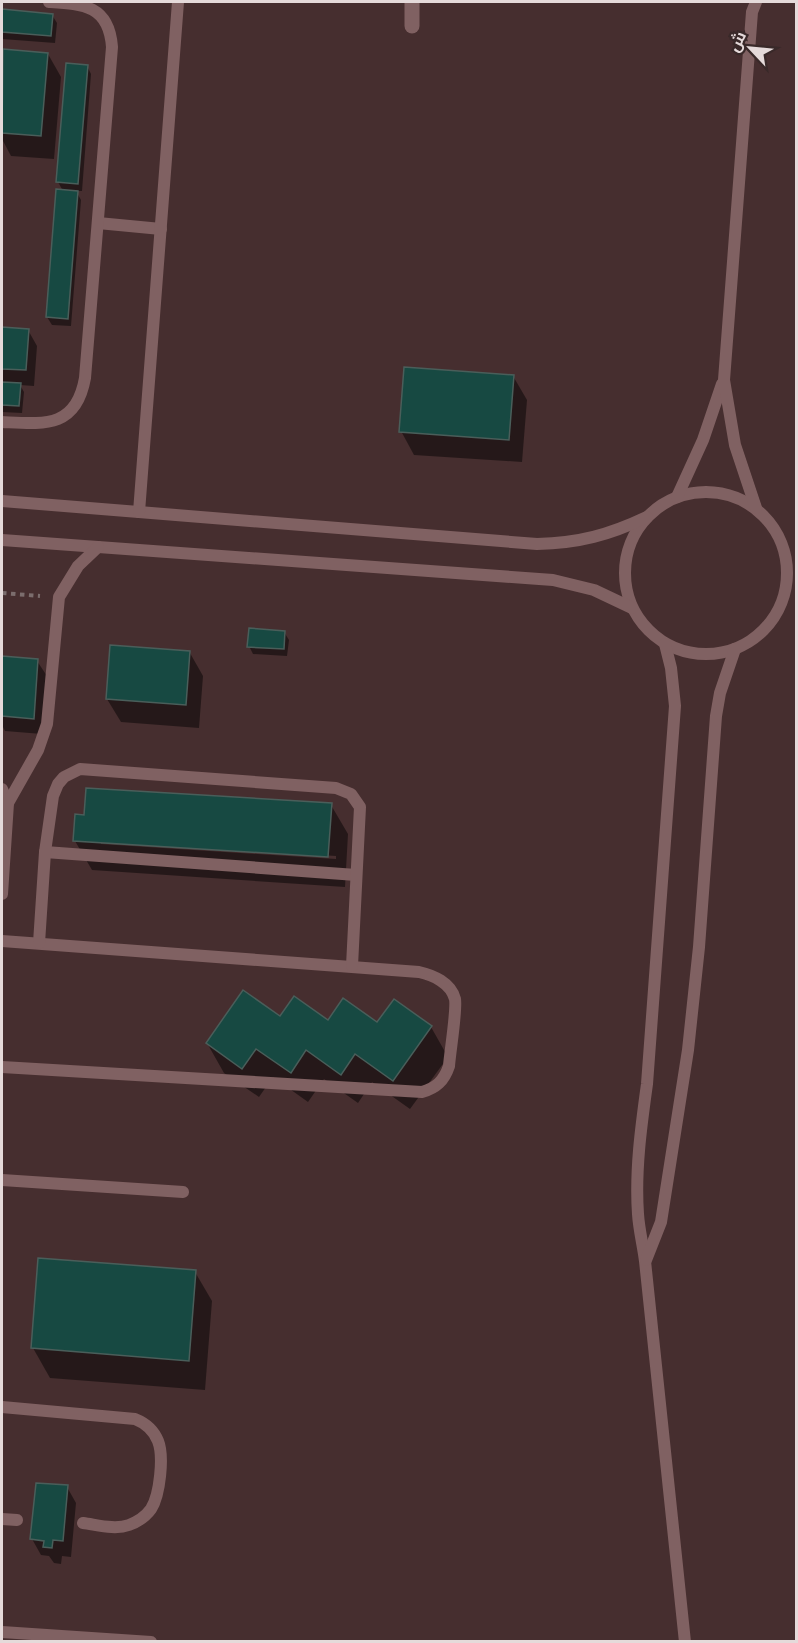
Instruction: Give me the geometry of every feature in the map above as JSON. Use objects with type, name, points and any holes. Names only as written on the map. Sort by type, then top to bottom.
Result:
[{"type":"street","points":[[412,2],[412,26]]},
{"type":"lane","points":[[2,422],[44,424],[60,420],[73,409],[82,395],[98,223],[112,46],[111,32],[104,18],[93,9],[79,4],[49,2]]},
{"type":"lane","points":[[139,512],[178,2]]},
{"type":"lane","points":[[756,2],[751,24],[724,380],[735,445],[756,508]]},
{"type":"lane","points":[[98,223],[161,229]]},
{"type":"lane","points":[[677,497],[703,440],[724,380]]},
{"type":"lane","points":[[709,491],[726,494],[741,499],[756,508],[768,519],[778,534],[787,567],[787,584],[775,616],[751,641],[718,654],[682,651],[665,644],[652,634],[632,608],[627,593],[626,561],[637,530],[661,505],[693,492],[709,491]]},
{"type":"lane","points":[[2,501],[537,544],[565,543],[594,538],[647,517]]},
{"type":"lane","points":[[2,540],[553,580],[594,590],[632,608]]},
{"type":"lane","points":[[2,894],[8,803],[38,750],[47,724],[59,597],[78,566],[98,547]]},
{"type":"lane","points":[[665,644],[671,668],[675,706],[647,1084],[641,1128],[638,1215],[645,1261],[685,1641]]},
{"type":"lane","points":[[645,1261],[661,1222],[682,1091],[693,1008],[716,716],[720,693],[735,649]]},
{"type":"lane","points":[[39,943],[45,852],[53,796],[64,777],[80,769],[344,790],[357,800],[360,807],[352,966]]},
{"type":"lane","points":[[2,789],[8,803]]},
{"type":"lane","points":[[45,852],[356,876]]},
{"type":"lane","points":[[2,941],[419,972],[441,980],[455,1000],[449,1066],[446,1075],[431,1090],[422,1092],[2,1067]]},
{"type":"lane","points":[[2,1180],[183,1192]]},
{"type":"lane","points":[[2,1407],[135,1419],[142,1421],[154,1434],[159,1443],[159,1490],[151,1509],[140,1520],[128,1526],[83,1523]]},
{"type":"lane","points":[[2,1519],[17,1521]]},
{"type":"lane","points":[[2,1632],[151,1641]]},
{"type":"path","points":[[2,593],[59,597]]},
{"type":"shaded area","points":[[2,2],[796,2],[796,1641],[2,1641]]},
{"type":"building","points":[[2,9],[53,14],[51,36],[2,32]]},
{"type":"building","points":[[3,49],[48,53],[41,136],[2,133]]},
{"type":"building","points":[[66,63],[88,65],[78,184],[56,182]]},
{"type":"building","points":[[56,189],[78,191],[68,319],[46,317]]},
{"type":"building","points":[[2,327],[29,329],[26,370],[2,369]]},
{"type":"building","points":[[404,367],[514,375],[509,440],[399,432]]},
{"type":"building","points":[[2,382],[21,383],[19,406],[2,405]]},
{"type":"building","points":[[249,628],[285,631],[284,649],[247,647]]},
{"type":"building","points":[[110,645],[190,651],[186,705],[106,699]]},
{"type":"building","points":[[2,656],[38,659],[34,719],[2,716]]},
{"type":"building","points":[[86,788],[332,803],[328,857],[73,841],[75,814],[84,815]]},
{"type":"building","points":[[243,990],[280,1016],[294,996],[328,1020],[343,998],[377,1022],[394,999],[432,1026],[393,1081],[355,1054],[341,1075],[306,1050],[291,1073],[256,1049],[242,1069],[206,1043]]},
{"type":"building","points":[[38,1258],[196,1270],[189,1361],[31,1348]]},
{"type":"building","points":[[36,1483],[68,1485],[63,1541],[53,1540],[52,1548],[43,1547],[44,1541],[30,1539]]}]
